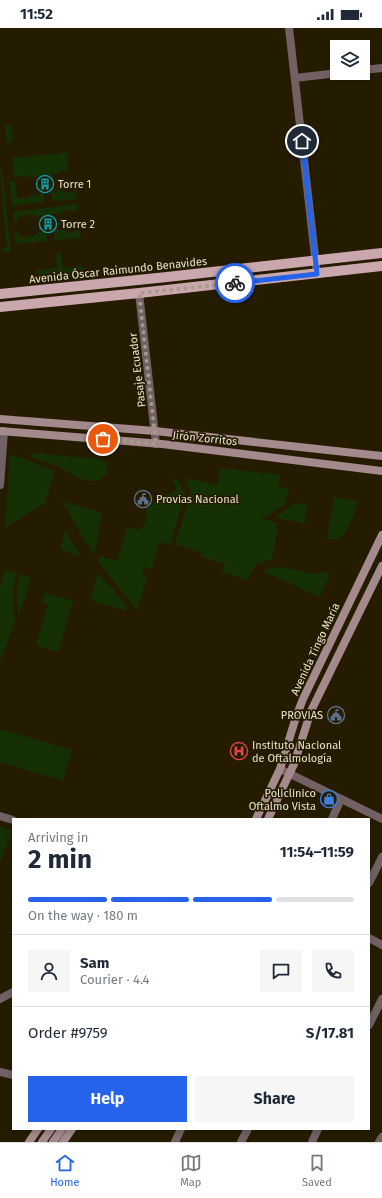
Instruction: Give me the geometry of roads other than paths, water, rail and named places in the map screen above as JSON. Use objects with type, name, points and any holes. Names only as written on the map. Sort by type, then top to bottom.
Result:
[{"type":"main road","name":"Avenida Óscar Raimundo Benavides","points":[[0,294],[382,253]]},
{"type":"main road","points":[[0,306],[139,293],[382,266]]},
{"type":"main road","name":"Jirón Zorritos","points":[[0,419],[155,430],[382,456]]},
{"type":"main road","name":"Jirón Zorritos","points":[[2,431],[156,444],[382,471]]},
{"type":"main road","name":"Avenida Tingo María","points":[[256,818],[280,769],[303,699],[382,535]]},
{"type":"main road","name":"Avenida Tingo María","points":[[268,818],[289,774],[311,712],[382,566]]},
{"type":"main road","points":[[29,1142],[37,1130]]},
{"type":"main road","points":[[42,1142],[50,1130]]},
{"type":"main road","points":[[53,1142],[61,1130]]},
{"type":"main road","points":[[63,1142],[71,1130]]},
{"type":"street","points":[[289,28],[317,274]]},
{"type":"street","points":[[370,69],[382,68]]},
{"type":"street","points":[[295,78],[330,74]]},
{"type":"street","name":"Pasaje Ecuador","points":[[139,293],[156,444]]},
{"type":"street","points":[[0,485],[2,431]]},
{"type":"street","points":[[280,769],[382,819]]},
{"type":"street","points":[[332,818],[342,799]]},
{"type":"street","points":[[0,816],[12,820]]},
{"type":"street","points":[[370,881],[382,857]]},
{"type":"street","points":[[370,939],[382,945]]},
{"type":"street","points":[[0,999],[12,993]]},
{"type":"street","points":[[382,999],[371,1014],[382,1019]]},
{"type":"street","points":[[0,1072],[12,1075]]},
{"type":"street","points":[[175,1142],[181,1130]]},
{"type":"street","points":[[242,1142],[248,1130]]},
{"type":"street","points":[[312,1142],[318,1130]]},
{"type":"street","points":[[380,1142],[382,1137]]},
{"type":"place","name":"Torre 1","points":[[45,184]]},
{"type":"place","name":"Torre 2","points":[[48,224]]},
{"type":"place","name":"Provias Nacional","points":[[143,499]]},
{"type":"place","name":"PROVIAS","points":[[336,715]]},
{"type":"place","name":"Instituto Nacional de Oftalmología","points":[[239,751]]},
{"type":"place","name":"Policlinico Oftalmo Vista","points":[[329,799]]}]
